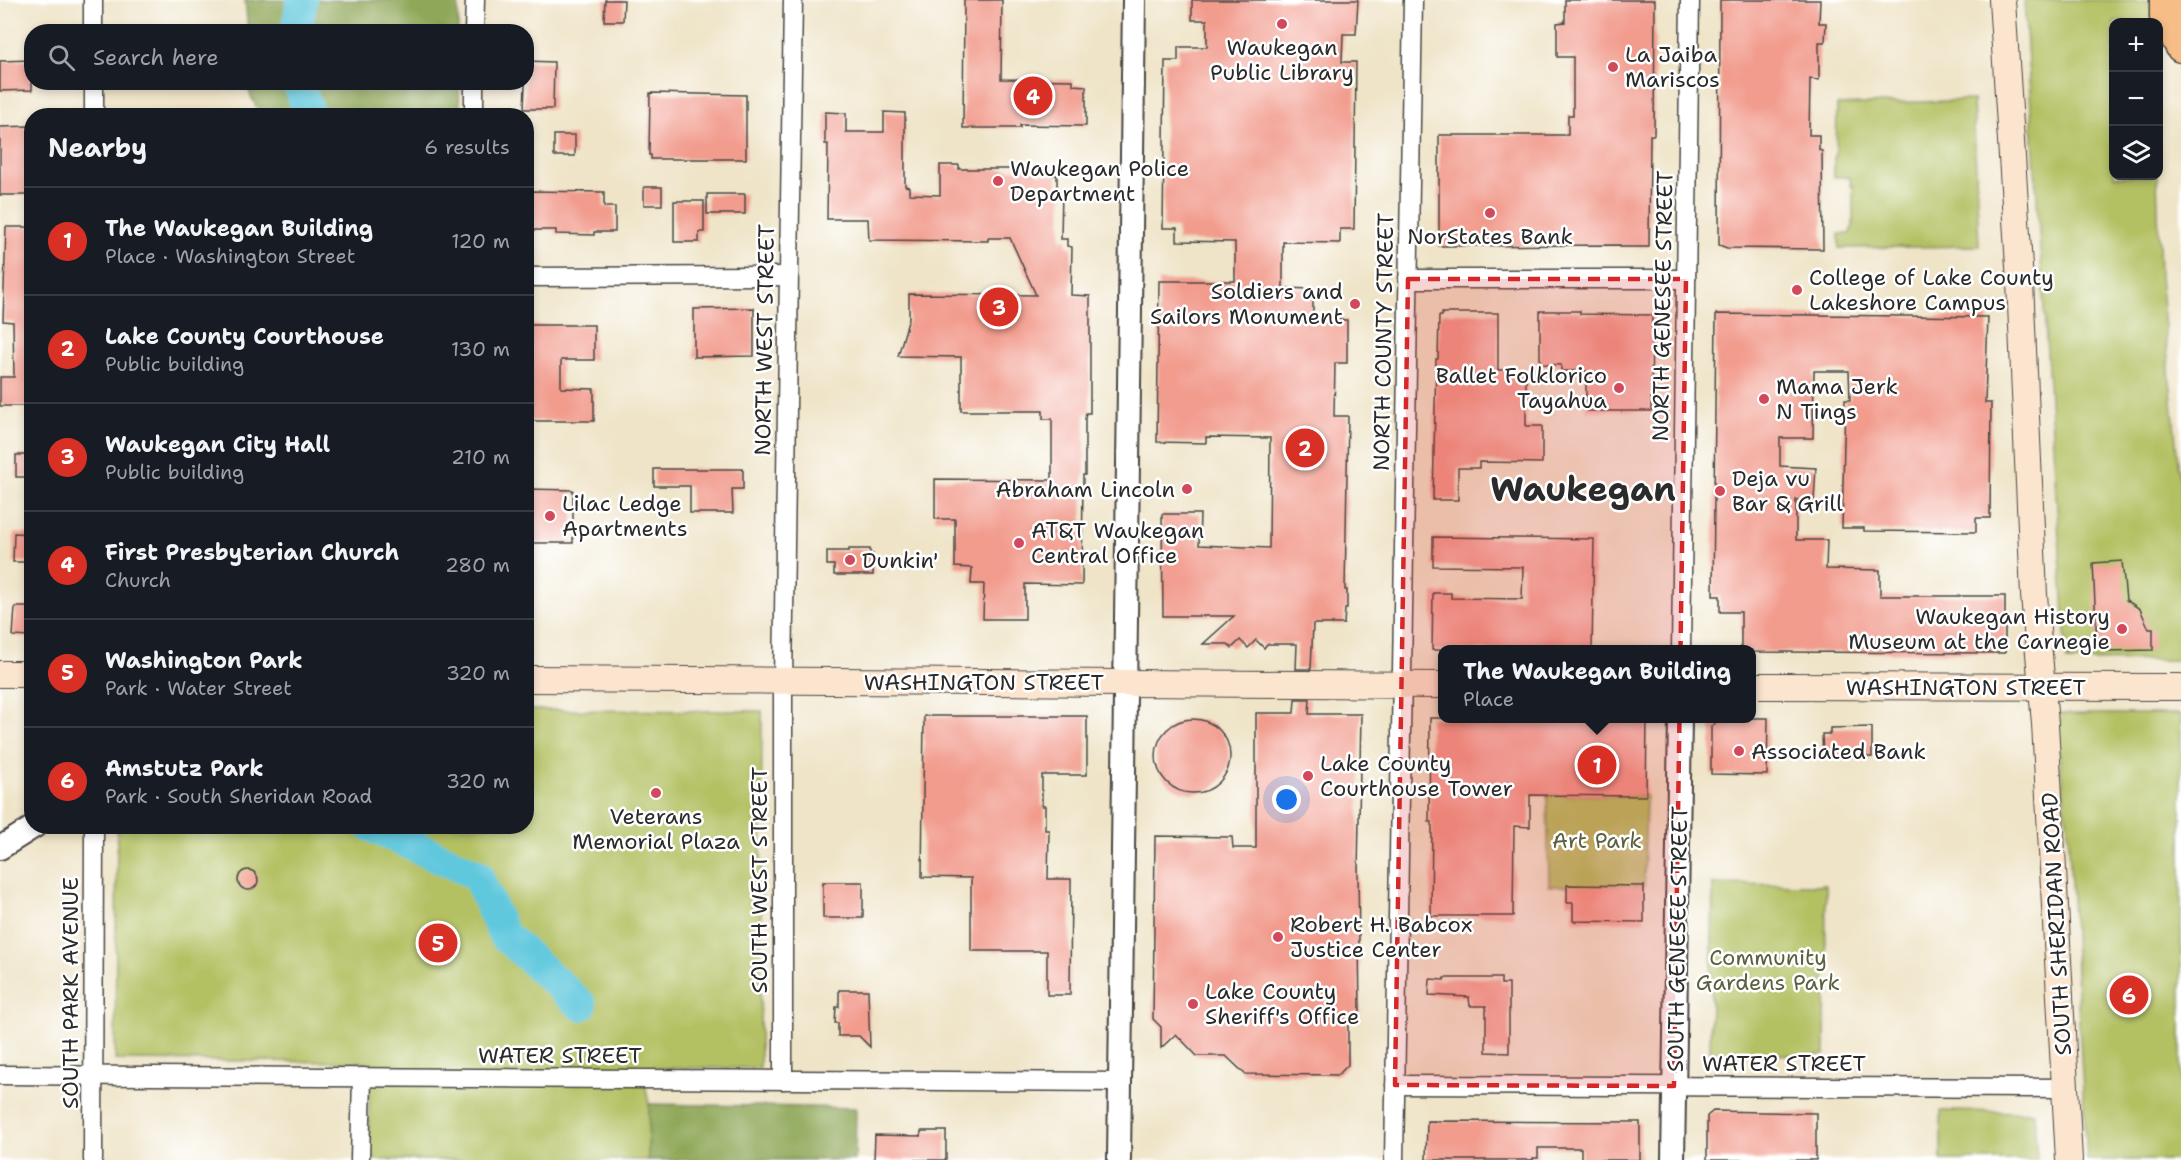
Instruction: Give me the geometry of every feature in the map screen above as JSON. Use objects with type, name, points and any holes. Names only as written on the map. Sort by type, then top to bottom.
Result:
[{"type":"highway","points":[[2165,0],[2165,18],[2181,47]]},
{"type":"main road","name":"SOUTH SHERIDAN ROAD","points":[[2002,0],[2020,282],[2034,595],[2043,687],[2069,1160]]},
{"type":"main road","points":[[0,674],[24,674]]},
{"type":"main road","name":"WASHINGTON STREET","points":[[534,679],[1438,685]]},
{"type":"main road","name":"WASHINGTON STREET","points":[[1756,686],[2181,687]]},
{"type":"street","points":[[93,0],[93,24]]},
{"type":"street","points":[[474,24],[475,0]]},
{"type":"street","name":"NORTH WEST STREET","points":[[783,681],[793,0]]},
{"type":"street","points":[[1119,1160],[1134,0]]},
{"type":"street","name":"NORTH COUNTY STREET","points":[[1394,1160],[1413,0]]},
{"type":"street","name":"NORTH GENESEE STREET","points":[[1681,645],[1690,0]]},
{"type":"street","points":[[94,90],[94,108]]},
{"type":"street","points":[[474,90],[474,108]]},
{"type":"street","points":[[534,277],[789,276]]},
{"type":"street","points":[[1408,279],[1686,279]]},
{"type":"street","name":"SOUTH WEST STREET","points":[[783,681],[783,1080]]},
{"type":"street","name":"SOUTH GENESEE STREET","points":[[1673,1160],[1680,723]]},
{"type":"street","points":[[0,848],[24,833]]},
{"type":"street","name":"SOUTH PARK AVENUE","points":[[93,1160],[94,834]]},
{"type":"street","name":"WATER STREET","points":[[0,1075],[1120,1082]]},
{"type":"street","points":[[360,1160],[362,1077]]},
{"type":"street","name":"WATER STREET","points":[[1395,1084],[2064,1088]]},
{"type":"highlighted area","points":[[1408,279],[1686,279],[1674,1086],[1395,1085]]},
{"type":"green space","points":[[245,0],[458,0],[458,24],[247,24]]},
{"type":"green space","points":[[2024,0],[2151,0],[2152,18],[2109,18],[2109,180],[2157,180],[2160,277],[2181,494],[2181,660],[2067,661]]},
{"type":"green space","points":[[249,90],[459,90],[460,108],[257,108]]},
{"type":"green space","points":[[1973,100],[1979,246],[1839,248],[1839,234],[1850,234],[1853,229],[1853,186],[1851,186],[1850,177],[1834,177],[1837,105]]},
{"type":"green space","points":[[534,710],[762,711],[760,1068],[642,1068],[649,1104],[648,1160],[369,1160],[369,1062],[115,1060],[117,834],[534,834]]},
{"type":"green space","points":[[2055,714],[2181,714],[2181,1160],[2087,1160],[2068,831]]},
{"type":"green space","name":"Art Park","points":[[1547,795],[1646,796],[1644,886],[1549,886]]},
{"type":"green space","name":"Community Gardens Park","points":[[1713,884],[1826,885],[1825,1055],[1710,1054]]},
{"type":"green space","points":[[649,1104],[856,1108],[855,1160],[648,1160]]},
{"type":"green space","points":[[1941,1111],[2034,1112],[2037,1160],[1941,1160]]},
{"type":"building","points":[[605,0],[624,0],[623,21],[604,21]]},
{"type":"building","points":[[964,0],[1002,0],[1001,79],[1073,80],[1073,85],[1086,86],[1086,126],[1020,125],[1020,128],[963,128]]},
{"type":"building","points":[[1192,0],[1358,0],[1356,34],[1343,34],[1342,62],[1356,62],[1354,229],[1340,229],[1340,243],[1283,242],[1283,288],[1313,289],[1313,319],[1347,320],[1347,363],[1335,363],[1334,416],[1348,416],[1345,590],[1347,590],[1347,609],[1345,609],[1344,624],[1313,624],[1311,669],[1296,669],[1297,644],[1267,644],[1264,648],[1256,640],[1248,648],[1240,640],[1232,648],[1228,644],[1203,644],[1234,616],[1163,616],[1162,514],[1200,514],[1199,545],[1269,548],[1270,438],[1206,437],[1206,443],[1157,442],[1159,281],[1235,281],[1235,242],[1177,241],[1177,228],[1163,228],[1165,61],[1178,61],[1178,47],[1207,47],[1207,20],[1192,20]]},
{"type":"building","points":[[1565,0],[1655,0],[1654,135],[1650,135],[1649,247],[1620,247],[1620,245],[1439,246],[1439,135],[1568,135],[1568,115],[1573,115],[1573,57],[1557,57],[1557,23],[1565,22]]},
{"type":"building","points":[[1720,0],[1820,0],[1819,23],[1826,23],[1825,42],[1819,42],[1819,80],[1810,79],[1809,135],[1819,135],[1819,150],[1822,151],[1823,249],[1727,248],[1719,245]]},
{"type":"building","points":[[24,60],[24,90],[32,90],[0,91],[0,61]]},
{"type":"building","points":[[534,61],[554,62],[553,109],[524,108],[525,90],[534,90]]},
{"type":"building","points":[[650,93],[746,95],[746,159],[651,159],[649,155]]},
{"type":"building","points":[[825,112],[846,113],[846,132],[884,132],[884,112],[905,113],[905,186],[909,187],[909,194],[940,195],[940,165],[959,165],[959,169],[1037,169],[1037,174],[1057,175],[1057,190],[1062,190],[1061,239],[1067,239],[1067,246],[1072,247],[1071,295],[1090,296],[1090,413],[1086,413],[1085,419],[1082,585],[1025,584],[1025,619],[983,619],[984,584],[971,584],[972,568],[955,567],[955,519],[935,519],[935,479],[1052,480],[1052,419],[1043,419],[1043,411],[961,411],[961,357],[898,356],[909,318],[909,294],[1036,295],[1010,238],[988,238],[988,241],[869,240],[868,219],[827,219],[828,144],[825,144]]},
{"type":"building","points":[[24,126],[24,195],[0,195],[0,127]]},
{"type":"building","points":[[554,135],[575,135],[575,156],[554,156]]},
{"type":"building","points":[[644,187],[662,187],[662,205],[644,205]]},
{"type":"building","points":[[534,191],[604,192],[604,207],[615,207],[615,232],[594,232],[594,235],[556,234],[556,230],[534,230]]},
{"type":"building","points":[[707,194],[745,194],[745,214],[707,214]]},
{"type":"building","points":[[674,201],[704,201],[704,232],[699,232],[699,242],[674,242]]},
{"type":"building","points":[[6,227],[24,227],[24,406],[0,406],[0,377],[14,377],[13,322],[3,321]]},
{"type":"building","points":[[754,308],[754,356],[694,357],[694,309]]},
{"type":"building","points":[[1540,311],[1652,315],[1651,411],[1586,411],[1586,371],[1561,371],[1561,365],[1540,364]]},
{"type":"building","points":[[1442,313],[1498,313],[1498,370],[1526,370],[1526,426],[1542,426],[1542,463],[1479,462],[1479,468],[1458,468],[1458,500],[1433,500],[1436,359],[1438,359],[1439,316],[1442,316]]},
{"type":"building","points":[[1716,314],[1988,317],[1985,403],[1991,403],[1990,518],[1976,518],[1976,532],[1864,531],[1864,528],[1842,528],[1845,400],[1850,400],[1849,371],[1814,371],[1813,438],[1780,438],[1780,466],[1816,468],[1814,500],[1796,500],[1796,540],[1827,540],[1826,569],[1880,570],[1880,596],[2005,596],[2005,653],[1756,652],[1756,645],[1741,645],[1741,612],[1720,612],[1720,596],[1713,596]]},
{"type":"building","points":[[534,325],[594,325],[594,360],[561,360],[561,388],[594,389],[594,421],[534,421]]},
{"type":"building","points":[[16,455],[24,455],[24,477],[16,477]]},
{"type":"building","points":[[654,469],[743,469],[743,489],[732,489],[733,513],[690,513],[690,486],[654,486]]},
{"type":"building","name":"Lilac Ledge Apartments","points":[[534,489],[573,490],[573,543],[534,543]]},
{"type":"building","points":[[14,533],[24,534],[24,562],[13,562]]},
{"type":"building","points":[[1433,537],[1594,539],[1592,645],[1438,645],[1438,650],[1432,650],[1433,593],[1451,593],[1451,598],[1522,599],[1523,567],[1433,566]]},
{"type":"building","name":"Dunkin'","points":[[849,549],[870,549],[870,554],[873,554],[873,575],[834,575],[834,565],[827,565],[827,551],[849,551]]},
{"type":"building","points":[[2122,561],[2126,600],[2140,609],[2149,629],[2153,629],[2153,650],[2106,651],[2097,645],[2093,563]]},
{"type":"building","points":[[15,607],[24,607],[24,637],[13,636]]},
{"type":"building","points":[[1295,699],[1310,699],[1309,714],[1361,714],[1358,872],[1360,1011],[1348,1022],[1348,1065],[1338,1075],[1245,1074],[1226,1056],[1197,1056],[1176,1034],[1161,1048],[1161,1027],[1153,1019],[1155,836],[1232,837],[1233,848],[1256,848],[1256,713],[1294,713]]},
{"type":"building","points":[[924,716],[1087,716],[1087,775],[1042,775],[1045,830],[1049,830],[1048,879],[1071,879],[1070,995],[1047,995],[1047,951],[971,951],[971,878],[922,877]]},
{"type":"building","points":[[1430,718],[1438,718],[1438,723],[1647,723],[1646,796],[1530,795],[1530,827],[1514,826],[1513,916],[1431,916],[1432,822],[1429,822]]},
{"type":"building","name":"Associated Bank","points":[[1756,718],[1768,718],[1767,775],[1711,774],[1711,727],[1715,723],[1756,723]]},
{"type":"building","points":[[1193,719],[1207,722],[1219,730],[1227,742],[1230,756],[1227,770],[1219,782],[1207,790],[1193,793],[1179,790],[1167,782],[1159,770],[1156,756],[1159,742],[1167,730],[1179,722]]},
{"type":"building","points":[[1872,727],[1872,757],[1823,757],[1822,734],[1830,734],[1830,728]]},
{"type":"building","points":[[244,870],[252,870],[258,876],[258,884],[252,890],[244,890],[238,884],[238,876]]},
{"type":"building","points":[[823,882],[863,882],[863,918],[823,918]]},
{"type":"building","points":[[1567,885],[1644,886],[1644,922],[1573,921],[1573,903],[1567,903]]},
{"type":"building","points":[[1444,978],[1501,978],[1501,984],[1509,984],[1509,1053],[1486,1052],[1486,1006],[1470,1006],[1469,997],[1429,995],[1430,979],[1444,980]]},
{"type":"building","points":[[839,990],[868,990],[870,1047],[859,1036],[838,1036],[838,1023],[835,1023],[836,1007],[839,1007]]},
{"type":"building","points":[[1713,1111],[1816,1113],[1816,1160],[1707,1160],[1707,1116]]},
{"type":"building","points":[[1427,1121],[1640,1122],[1640,1160],[1581,1160],[1581,1148],[1538,1148],[1538,1158],[1533,1158],[1533,1160],[1426,1160]]},
{"type":"building","points":[[921,1131],[946,1131],[946,1160],[874,1160],[875,1135],[921,1136]]},
{"type":"waterway","points":[[298,24],[302,0]]},
{"type":"waterway","points":[[301,90],[307,108]]},
{"type":"waterway","points":[[388,834],[477,875],[503,934],[581,1005]]},
{"type":"place","name":"Waukegan Public Library","points":[[1282,24]]},
{"type":"place","name":"La Jaiba Mariscos","points":[[1613,67]]},
{"type":"place","name":"First Presbyterian Church","points":[[1033,96]]},
{"type":"place","name":"Waukegan Police Department","points":[[998,181]]},
{"type":"place","name":"NorStates Bank","points":[[1490,213]]},
{"type":"place","name":"College of Lake County Lakeshore Campus","points":[[1797,290]]},
{"type":"place","name":"Soldiers and Sailors Monument","points":[[1355,304]]},
{"type":"place","name":"Waukegan City Hall","points":[[999,307]]},
{"type":"place","name":"Ballet Folklorico Tayahua","points":[[1619,388]]},
{"type":"place","name":"Mama Jerk N Tings","points":[[1764,399]]},
{"type":"place","name":"Lake County Courthouse","points":[[1305,448]]},
{"type":"place","name":"Abraham Lincoln","points":[[1187,489]]},
{"type":"place","name":"Deja vu Bar & Grill","points":[[1720,491]]},
{"type":"place","name":"Lilac Ledge Apartments","points":[[550,516]]},
{"type":"place","name":"AT&T Waukegan Central Office","points":[[1019,543]]},
{"type":"place","name":"Dunkin'","points":[[850,560]]},
{"type":"place","name":"Waukegan History Museum at the Carnegie","points":[[2122,629]]},
{"type":"place","name":"Associated Bank","points":[[1739,751]]},
{"type":"place","name":"The Waukegan Building","points":[[1597,765]]},
{"type":"place","name":"Lake County Courthouse Tower","points":[[1308,776]]},
{"type":"place","name":"Veterans Memorial Plaza","points":[[656,793]]},
{"type":"place","name":"Robert H. Babcox Justice Center","points":[[1278,937]]},
{"type":"place","name":"Washington Park","points":[[438,943]]},
{"type":"place","name":"Amstutz Park","points":[[2129,995]]},
{"type":"place","name":"Lake County Sheriff's Office","points":[[1193,1004]]},
{"type":"district","name":"Waukegan","points":[[1583,489]]}]
